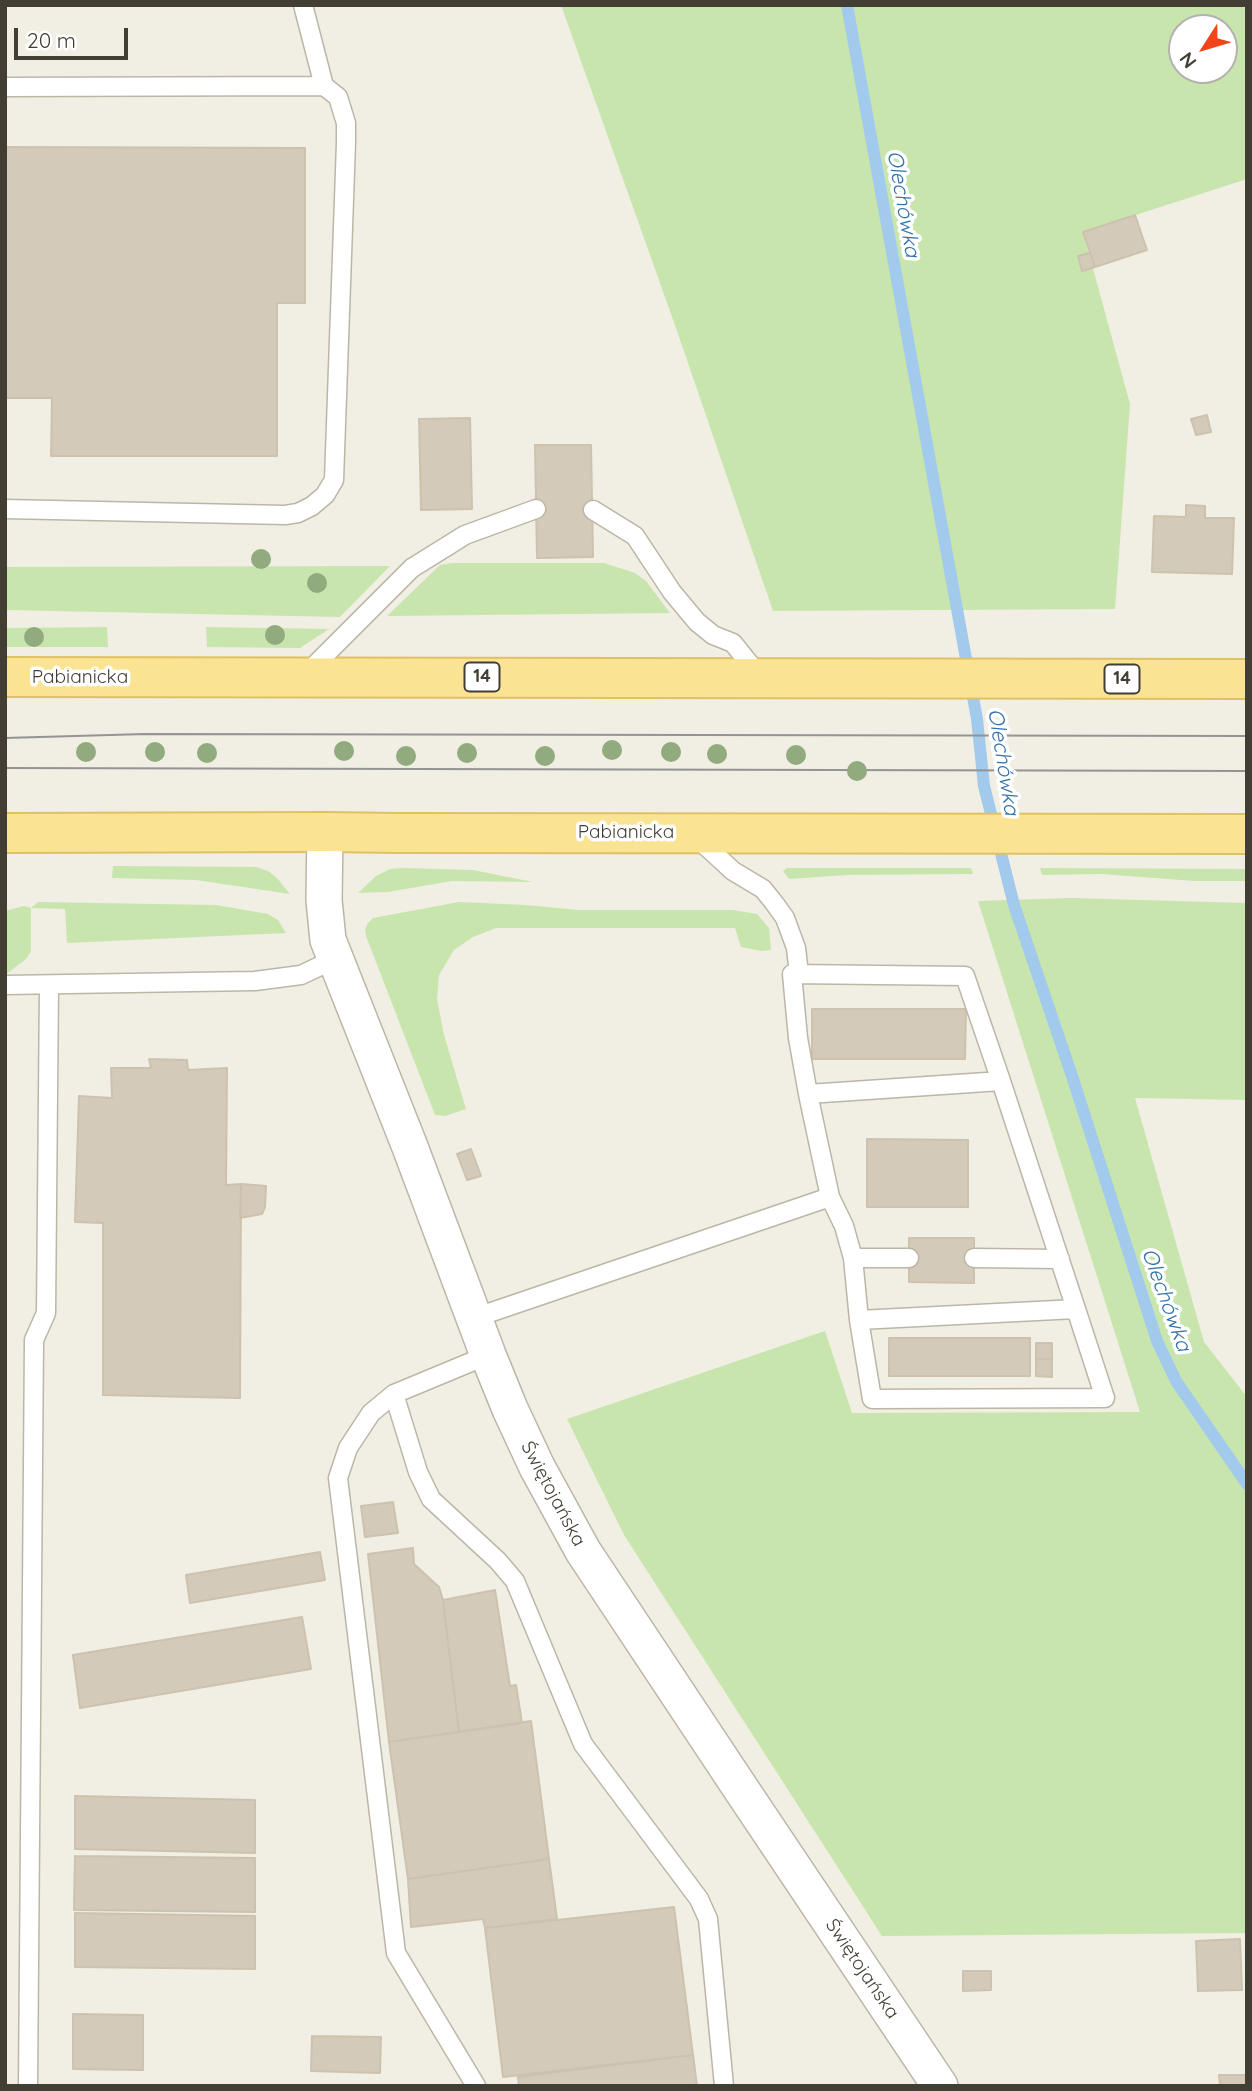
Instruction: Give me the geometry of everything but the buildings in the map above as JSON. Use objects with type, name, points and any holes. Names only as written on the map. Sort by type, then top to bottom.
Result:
[{"type":"main road","name":"Pabianicka","points":[[5,677],[1247,678]]},
{"type":"main road","name":"Pabianicka","points":[[5,833],[1247,834]]},
{"type":"street","name":"Świętojańska","points":[[325,832],[328,940],[488,1355],[537,1467],[583,1551],[940,2086]]},
{"type":"lane","points":[[5,509],[285,516],[312,506],[325,495],[334,480],[345,123],[338,97],[324,86],[303,5]]},
{"type":"lane","points":[[5,86],[324,86]]},
{"type":"lane","points":[[303,677],[412,568],[465,535],[536,509]]},
{"type":"lane","points":[[593,510],[635,536],[672,592],[697,622],[713,635],[733,643],[761,678]]},
{"type":"lane","points":[[691,832],[733,871],[763,889],[775,904],[785,918],[796,948],[799,974]]},
{"type":"lane","points":[[5,985],[255,981],[301,975],[335,959]]},
{"type":"lane","points":[[792,974],[965,976],[1001,1081],[1105,1398],[872,1399],[859,1320],[853,1258],[844,1226],[830,1197],[798,1038],[792,974]]},
{"type":"lane","points":[[28,2086],[34,1340],[46,1313],[48,985]]},
{"type":"lane","points":[[808,1094],[1001,1081]]},
{"type":"lane","points":[[474,1318],[830,1197]]},
{"type":"lane","points":[[853,1258],[909,1258]]},
{"type":"lane","points":[[974,1258],[1060,1259]]},
{"type":"lane","points":[[859,1320],[1076,1309]]},
{"type":"lane","points":[[476,2086],[396,1953],[338,1478],[348,1448],[371,1413],[394,1394],[488,1355]]},
{"type":"lane","points":[[394,1394],[418,1472],[431,1499],[498,1561],[515,1581],[583,1744],[699,1899],[708,1919],[724,2086]]},
{"type":"green space","points":[[561,5],[1243,5],[1247,13],[1247,179],[1083,232],[1130,404],[1115,609],[773,611]]},
{"type":"green space","points":[[604,563],[635,573],[646,581],[670,613],[387,616],[440,565]]},
{"type":"green space","points":[[390,566],[340,617],[5,610],[5,567]]},
{"type":"green space","points":[[107,627],[108,647],[5,647],[5,628]]},
{"type":"green space","points":[[206,627],[329,629],[300,648],[207,647]]},
{"type":"green space","points":[[113,866],[256,867],[277,878],[290,894],[196,880],[112,878]]},
{"type":"green space","points":[[787,868],[971,868],[973,874],[847,875],[789,879],[783,871]]},
{"type":"green space","points":[[1040,868],[1247,869],[1247,881],[1194,881],[1101,874],[1042,875]]},
{"type":"green space","points":[[390,869],[473,870],[533,882],[452,881],[388,892],[358,893],[376,876]]},
{"type":"green space","points":[[1072,898],[1247,903],[1247,1100],[1135,1098],[1204,1342],[1247,1397],[1247,1933],[882,1936],[624,1535],[567,1419],[825,1331],[852,1413],[1140,1412],[978,901]]},
{"type":"green space","points":[[38,902],[216,905],[268,914],[278,920],[286,933],[67,943],[65,909],[31,908]]},
{"type":"green space","points":[[459,902],[579,910],[733,910],[757,914],[769,928],[771,950],[741,947],[735,928],[496,928],[473,937],[454,950],[439,975],[437,999],[444,1035],[466,1109],[445,1116],[435,1115],[365,930],[373,918]]},
{"type":"green space","points":[[24,906],[31,908],[31,951],[26,959],[5,975],[5,911]]},
{"type":"waterway","name":"Olechówka","points":[[847,5],[977,719],[984,786],[1014,905],[1157,1341],[1176,1381],[1247,1484]]},
{"type":"tram line","points":[[5,738],[145,734],[1247,736]]},
{"type":"tram line","points":[[5,768],[1247,771]]}]
